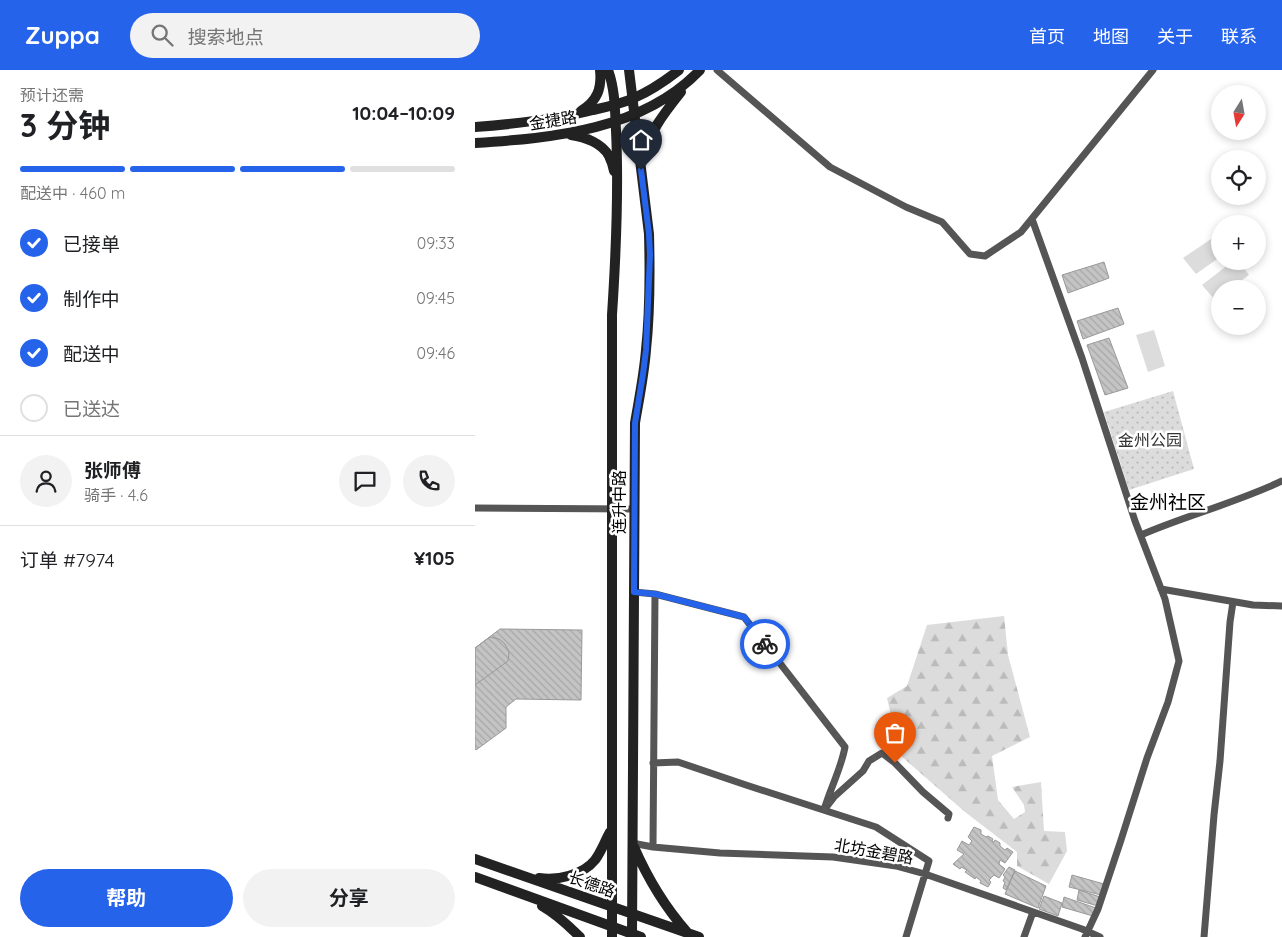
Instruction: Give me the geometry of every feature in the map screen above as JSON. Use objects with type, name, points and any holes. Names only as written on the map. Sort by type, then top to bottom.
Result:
[{"type":"main road","points":[[577,114],[588,107],[596,98],[601,86],[600,70]]},
{"type":"main road","name":"连升中路","points":[[608,70],[611,77],[615,104],[617,148],[616,252],[612,315],[611,932]]},
{"type":"main road","name":"连升中路","points":[[629,70],[650,255],[646,350],[635,423],[632,844],[632,913],[635,936]]},
{"type":"main road","name":"金捷路","points":[[475,127],[542,120],[577,114],[615,104],[632,98],[665,81],[679,70]]},
{"type":"main road","points":[[641,170],[643,156],[649,139],[670,106],[700,70]]},
{"type":"main road","name":"金捷路","points":[[475,143],[545,138],[589,129],[634,114],[672,95],[689,82]]},
{"type":"main road","points":[[565,134],[579,136],[602,147],[609,156],[617,180]]},
{"type":"main road","points":[[522,876],[544,879],[562,878],[577,873],[593,862],[603,847],[611,828]]},
{"type":"main road","points":[[632,844],[655,889],[674,918],[688,933]]},
{"type":"main road","name":"长德路","points":[[475,859],[699,937]]},
{"type":"main road","name":"长德路","points":[[475,877],[522,894],[611,932],[635,936]]},
{"type":"main road","points":[[522,894],[553,912],[580,937]]},
{"type":"street","points":[[717,70],[830,167],[906,207],[942,222],[970,254],[985,256],[1021,232],[1153,70]]},
{"type":"street","points":[[1032,219],[1082,358],[1141,536],[1165,599],[1179,661],[1161,721],[1147,758],[1098,909],[1086,934]]},
{"type":"street","points":[[1141,536],[1165,525],[1229,503],[1282,481]]},
{"type":"street","points":[[475,508],[634,509]]},
{"type":"street","points":[[1161,590],[1253,605],[1282,606]]},
{"type":"street","points":[[634,592],[655,594],[744,617],[845,747],[843,760],[824,810]]},
{"type":"street","points":[[653,847],[655,594]]},
{"type":"street","points":[[1204,937],[1233,602]]},
{"type":"street","points":[[824,810],[834,797],[863,771],[869,761],[882,753],[949,814],[948,818]]},
{"type":"street","points":[[653,763],[678,762],[876,827],[929,860],[906,937]]},
{"type":"street","name":"北坊金碧路","points":[[632,844],[721,853],[833,857],[896,866],[925,874],[1033,912],[1086,934],[1100,937]]},
{"type":"street","points":[[1024,937],[1033,912]]},
{"type":"green space","points":[[1211,239],[1211,263],[1196,274],[1183,258]]},
{"type":"green space","points":[[1221,270],[1245,270],[1249,275],[1242,280],[1211,280],[1211,295],[1202,285]]},
{"type":"green space","points":[[1154,330],[1165,366],[1148,372],[1136,335]]},
{"type":"green space","name":"金州公园","points":[[1173,391],[1194,469],[1129,490],[1104,412]]},
{"type":"green space","points":[[1004,616],[1008,655],[1030,737],[992,756],[998,800],[1014,819],[1025,812],[1024,805],[1012,787],[1041,782],[1044,831],[1065,832],[1067,851],[1049,884],[1017,866],[1017,852],[965,812],[900,755],[887,698],[907,686],[927,625]]},
{"type":"building","points":[[1104,262],[1109,278],[1068,293],[1062,275]]},
{"type":"building","points":[[1118,308],[1124,324],[1083,339],[1077,321]]},
{"type":"building","points":[[1109,338],[1128,388],[1105,395],[1087,345]]},
{"type":"building","points":[[500,629],[582,630],[581,700],[516,699],[506,707],[506,728],[476,750],[475,648]]},
{"type":"building","points":[[490,637],[499,639],[505,644],[509,652],[508,661],[475,685],[475,648]]},
{"type":"building","points":[[974,827],[981,830],[981,834],[993,839],[992,841],[994,842],[995,840],[1000,843],[1000,846],[1005,850],[1007,848],[1013,852],[1005,863],[1000,860],[999,864],[1005,869],[999,878],[994,875],[989,880],[991,882],[988,887],[980,883],[981,881],[976,877],[975,879],[965,872],[967,870],[961,867],[960,869],[953,864],[964,854],[957,850],[962,841],[969,845],[972,841],[968,837]]},
{"type":"building","points":[[1009,867],[1015,870],[1006,890],[1003,888],[1005,877],[1003,875]]},
{"type":"building","points":[[1015,871],[1046,886],[1038,908],[1005,894]]},
{"type":"building","points":[[1072,875],[1104,884],[1101,895],[1069,887]]},
{"type":"building","points":[[1079,890],[1100,897],[1098,906],[1077,900]]},
{"type":"building","points":[[1044,896],[1062,903],[1058,916],[1039,909]]},
{"type":"building","points":[[1064,897],[1096,908],[1093,916],[1062,907]]},
{"type":"way so far","points":[[765,644],[845,747],[843,760],[824,810],[834,797],[863,771],[869,761],[882,753],[895,763]]},
{"type":"district","name":"金州社区","points":[[1168,502]]},
{"type":"route","points":[[641,170],[650,255],[648,335],[635,423],[634,592],[655,594],[744,617],[765,644]]}]
